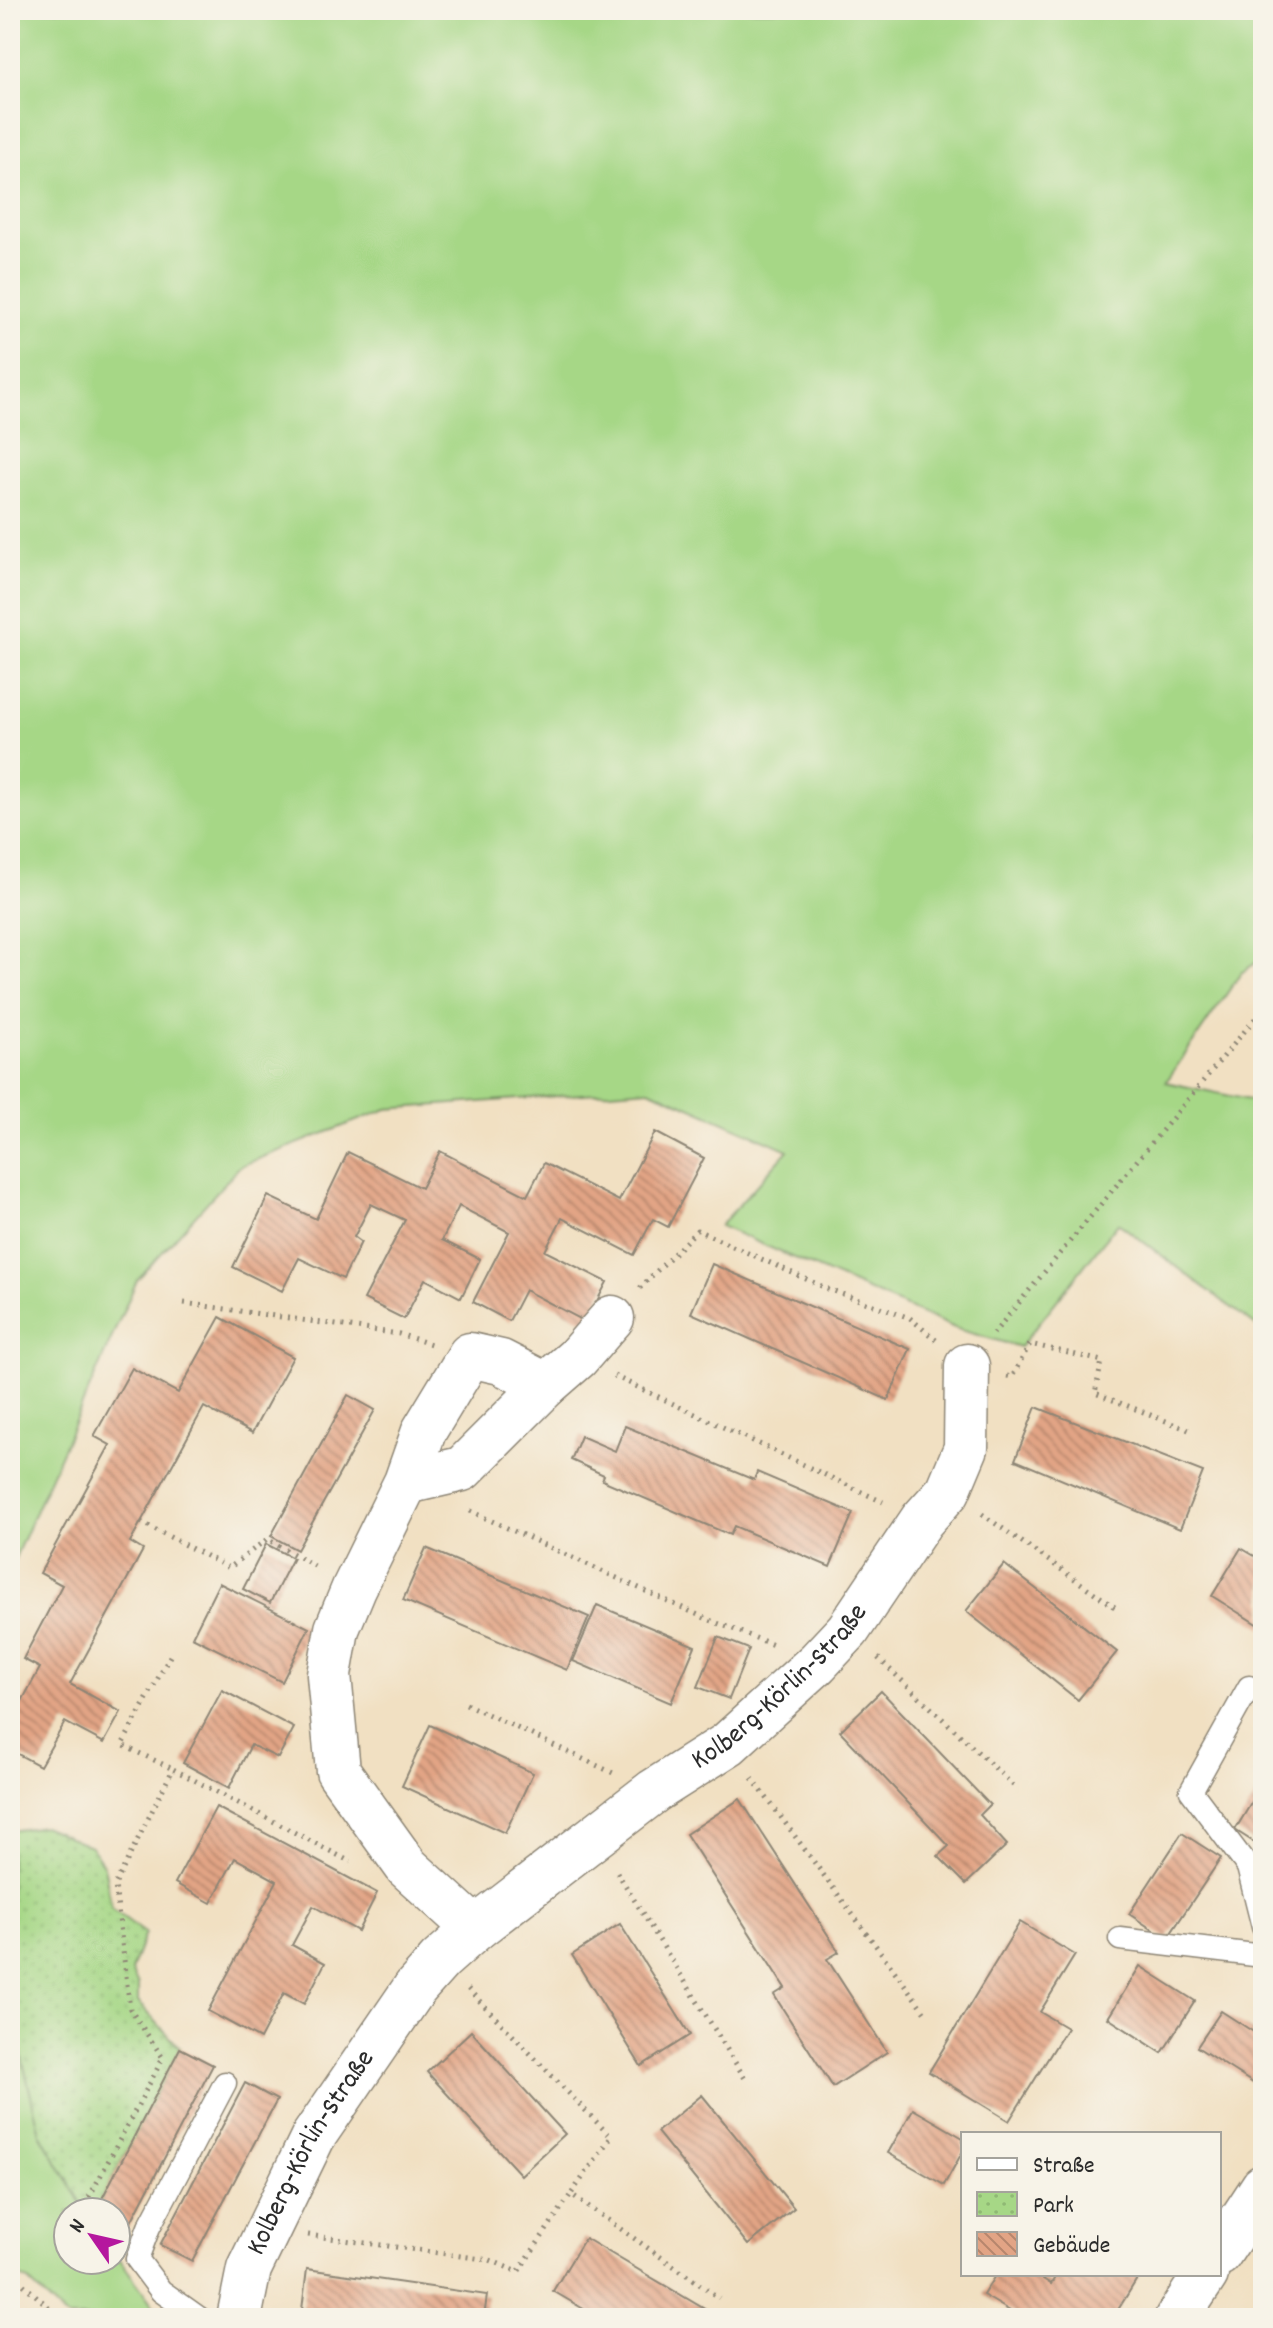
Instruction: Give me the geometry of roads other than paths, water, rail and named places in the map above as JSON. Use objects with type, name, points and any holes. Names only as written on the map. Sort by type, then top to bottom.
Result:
[{"type":"street","points":[[406,1482],[462,1469],[612,1318]]},
{"type":"street","points":[[475,1929],[407,1867],[338,1771],[329,1675],[337,1629],[354,1588],[406,1482],[424,1431],[470,1355],[561,1371]]},
{"type":"street","name":"Kolberg-Körlin-Straße","points":[[239,2318],[249,2269],[313,2137],[415,1988],[440,1960],[475,1929],[654,1791],[728,1744],[817,1663],[848,1630],[935,1505],[966,1448],[967,1366]]},
{"type":"street","points":[[1221,2251],[1263,2187]]},
{"type":"street","points":[[1177,2318],[1205,2276]]},
{"type":"lane","points":[[1249,1687],[1191,1791],[1248,1867],[1263,1927]]},
{"type":"lane","points":[[1120,1939],[1263,1956]]},
{"type":"lane","points":[[199,2318],[161,2291],[137,2259],[149,2227],[225,2083]]}]
